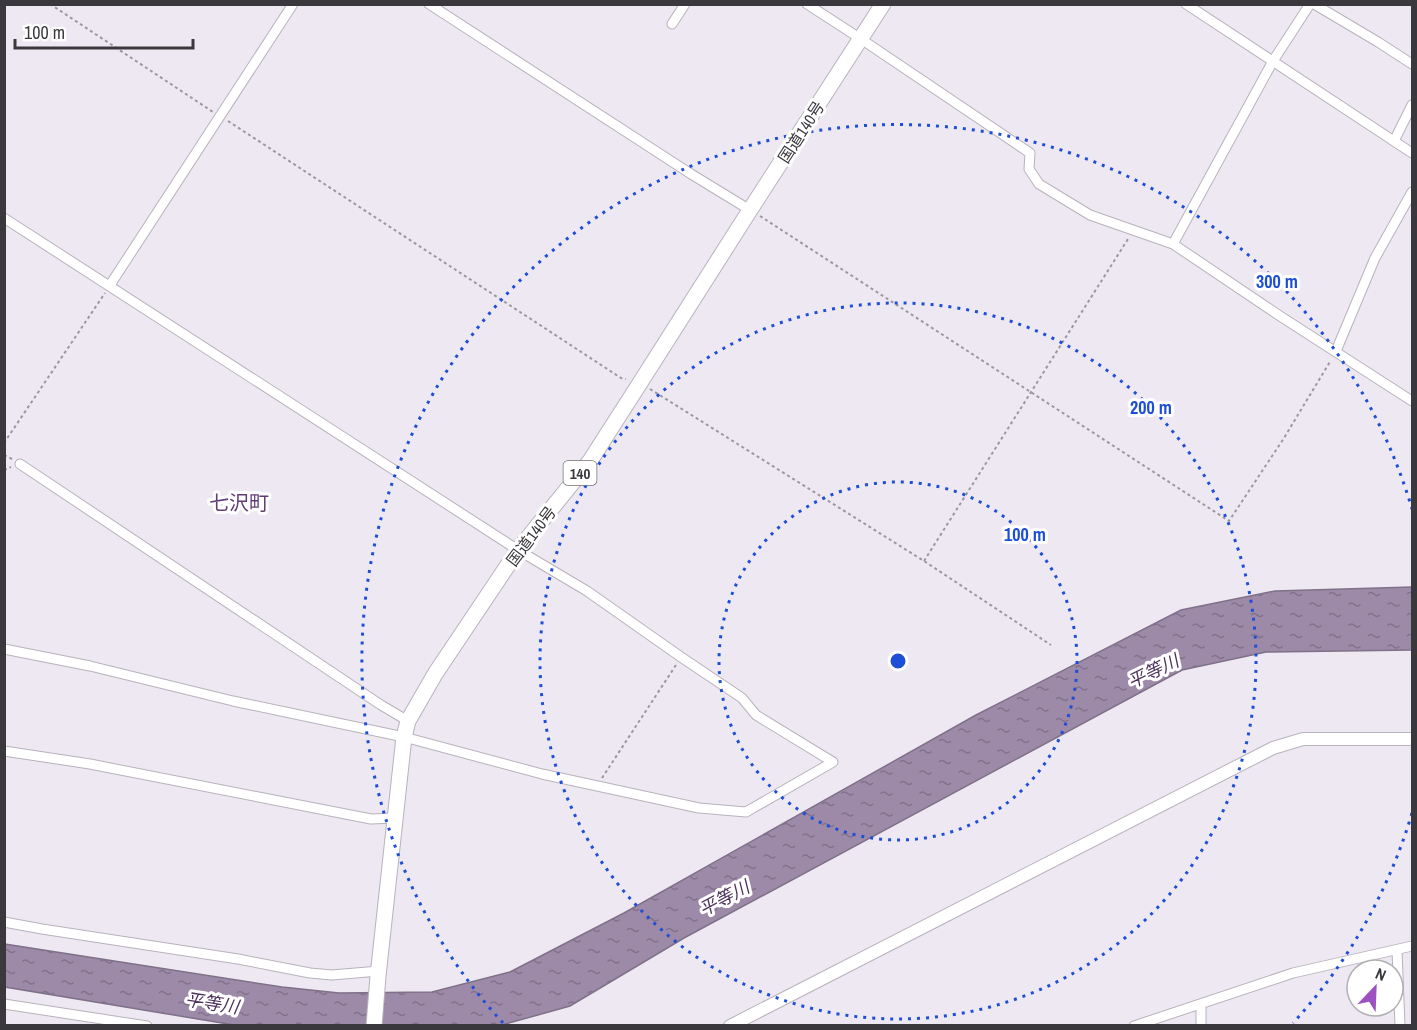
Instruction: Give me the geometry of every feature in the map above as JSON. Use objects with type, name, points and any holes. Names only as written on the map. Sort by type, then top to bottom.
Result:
[{"type":"highway","name":"国道140号","points":[[374,1026],[404,737],[408,721],[435,675],[518,550],[590,460],[883,4]]},
{"type":"street","points":[[110,285],[293,4]]},
{"type":"street","points":[[429,4],[750,210]]},
{"type":"street","points":[[672,24],[685,4]]},
{"type":"street","points":[[807,4],[1030,153],[1029,169],[1039,184],[1090,215],[1173,244],[1413,401]]},
{"type":"street","points":[[1186,4],[1413,153]]},
{"type":"street","points":[[1173,244],[1273,61],[1310,4]]},
{"type":"street","points":[[1314,4],[1413,64]]},
{"type":"street","points":[[1394,141],[1413,105]]},
{"type":"street","points":[[1336,351],[1375,258],[1413,192]]},
{"type":"street","points":[[4,218],[518,550],[587,591],[742,698],[756,715],[833,762],[746,812],[699,808],[542,774],[404,737],[233,701],[90,666],[4,649]]},
{"type":"street","points":[[20,464],[408,721]]},
{"type":"street","points":[[730,1026],[1273,748],[1304,739],[1413,739]]},
{"type":"street","points":[[4,751],[90,764],[371,819],[395,818]]},
{"type":"street","points":[[4,922],[238,959],[310,973],[332,975],[378,973]]},
{"type":"street","points":[[1134,1026],[1293,973],[1413,946]]},
{"type":"street","points":[[1397,950],[1400,1026]]},
{"type":"street","points":[[4,1004],[147,1026]]},
{"type":"street","points":[[1201,1004],[1201,1026]]},
{"type":"path","points":[[50,4],[621,378],[640,384],[924,561],[1051,645]]},
{"type":"path","points":[[750,210],[1229,521],[1284,438],[1336,351]]},
{"type":"path","points":[[924,561],[1133,231]]},
{"type":"path","points":[[4,443],[110,285]]},
{"type":"path","points":[[597,786],[681,657]]},
{"type":"water","name":"平等川","points":[[1412,587],[1412,650],[1266,652],[1182,670],[684,938],[570,1006],[502,1025],[234,1025],[5,987],[4,944],[282,987],[339,993],[432,992],[510,972],[624,913],[976,715],[1181,610],[1275,591]]},
{"type":"district","name":"七沢町","points":[[239,502]]}]
